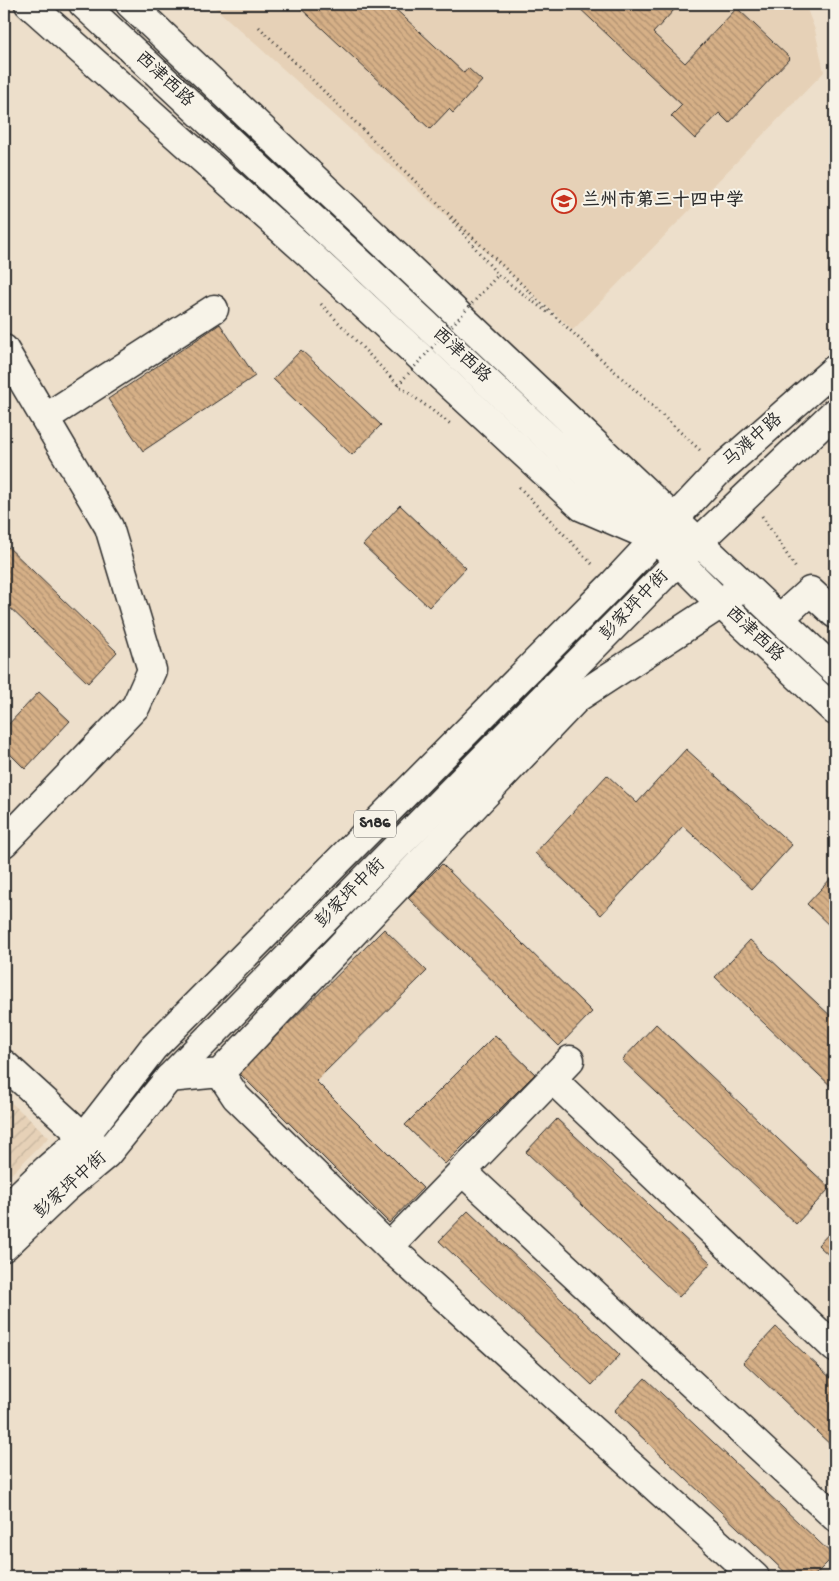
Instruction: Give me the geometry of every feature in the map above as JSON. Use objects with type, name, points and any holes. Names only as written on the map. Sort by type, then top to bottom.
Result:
[{"type":"main road","points":[[29,4],[310,254],[582,507],[656,539]]},
{"type":"main road","name":"西津西路","points":[[83,4],[656,539],[835,711]]},
{"type":"main road","name":"西津西路","points":[[130,4],[835,671]]},
{"type":"main road","points":[[45,418],[214,309]]},
{"type":"main road","points":[[4,349],[109,527],[152,670],[136,706],[4,842]]},
{"type":"main road","name":"马滩中路","points":[[676,519],[720,470],[835,370]]},
{"type":"main road","name":"马滩中路","points":[[700,542],[835,412]]},
{"type":"main road","name":"彭家坪中街","points":[[4,1210],[84,1137],[153,1048],[676,519]]},
{"type":"main road","name":"彭家坪中街","points":[[4,1247],[66,1188],[107,1154],[169,1078],[678,561],[700,542]]},
{"type":"main road","points":[[169,1078],[220,1073],[577,698],[722,604],[744,583]]},
{"type":"main road","points":[[780,618],[810,590],[835,614]]},
{"type":"main road","points":[[389,1247],[570,1060]]},
{"type":"main road","points":[[4,1064],[84,1137],[107,1154]]},
{"type":"main road","points":[[220,1073],[236,1097],[389,1247],[754,1577]]},
{"type":"main road","points":[[552,1079],[835,1348]]},
{"type":"main road","points":[[462,1171],[835,1517]]},
{"type":"path","points":[[259,27],[438,204],[720,470]]},
{"type":"path","points":[[438,204],[498,275],[559,320]]},
{"type":"path","points":[[398,385],[498,275]]},
{"type":"path","points":[[317,300],[398,385],[453,425]]},
{"type":"path","points":[[748,494],[810,590]]},
{"type":"shaded area","name":"兰州市第三十四中学","points":[[211,4],[805,4],[815,30],[824,72],[573,330]]},
{"type":"shaded area","points":[[4,1096],[49,1137],[4,1181]]},
{"type":"building","points":[[296,4],[390,4],[464,73],[468,68],[482,81],[453,113],[449,109],[430,129]]},
{"type":"building","points":[[575,4],[668,4],[674,10],[653,33],[685,63],[737,8],[790,58],[729,123],[719,113],[695,139],[671,116],[682,105]]},
{"type":"building","points":[[220,324],[255,376],[143,451],[108,399]]},
{"type":"building","points":[[301,350],[381,425],[352,455],[273,379]]},
{"type":"building","points":[[400,505],[466,568],[429,607],[363,545]]},
{"type":"building","points":[[4,543],[117,652],[88,683],[4,602]]},
{"type":"building","points":[[39,692],[70,721],[25,769],[4,748],[4,729]]},
{"type":"building","points":[[686,749],[792,845],[752,889],[683,826],[601,915],[535,853],[607,775],[637,803]]},
{"type":"building","points":[[442,864],[592,1012],[559,1046],[408,898]]},
{"type":"building","points":[[835,874],[835,931],[807,904]]},
{"type":"building","points":[[384,929],[427,971],[316,1081],[423,1188],[389,1223],[239,1073]]},
{"type":"building","points":[[750,940],[835,1020],[835,1090],[715,977]]},
{"type":"building","points":[[656,1024],[830,1188],[796,1224],[622,1060]]},
{"type":"building","points":[[495,1035],[535,1074],[445,1164],[405,1125]]},
{"type":"building","points":[[557,1119],[711,1263],[679,1297],[526,1152]]},
{"type":"building","points":[[468,1211],[620,1355],[592,1385],[439,1241]]},
{"type":"building","points":[[835,1227],[835,1261],[818,1245]]},
{"type":"building","points":[[776,1327],[835,1382],[835,1449],[743,1362]]},
{"type":"building","points":[[645,1378],[834,1556],[813,1577],[790,1577],[614,1411]]},
{"type":"place","name":"兰州市第三十四中学","points":[[564,201]]}]
